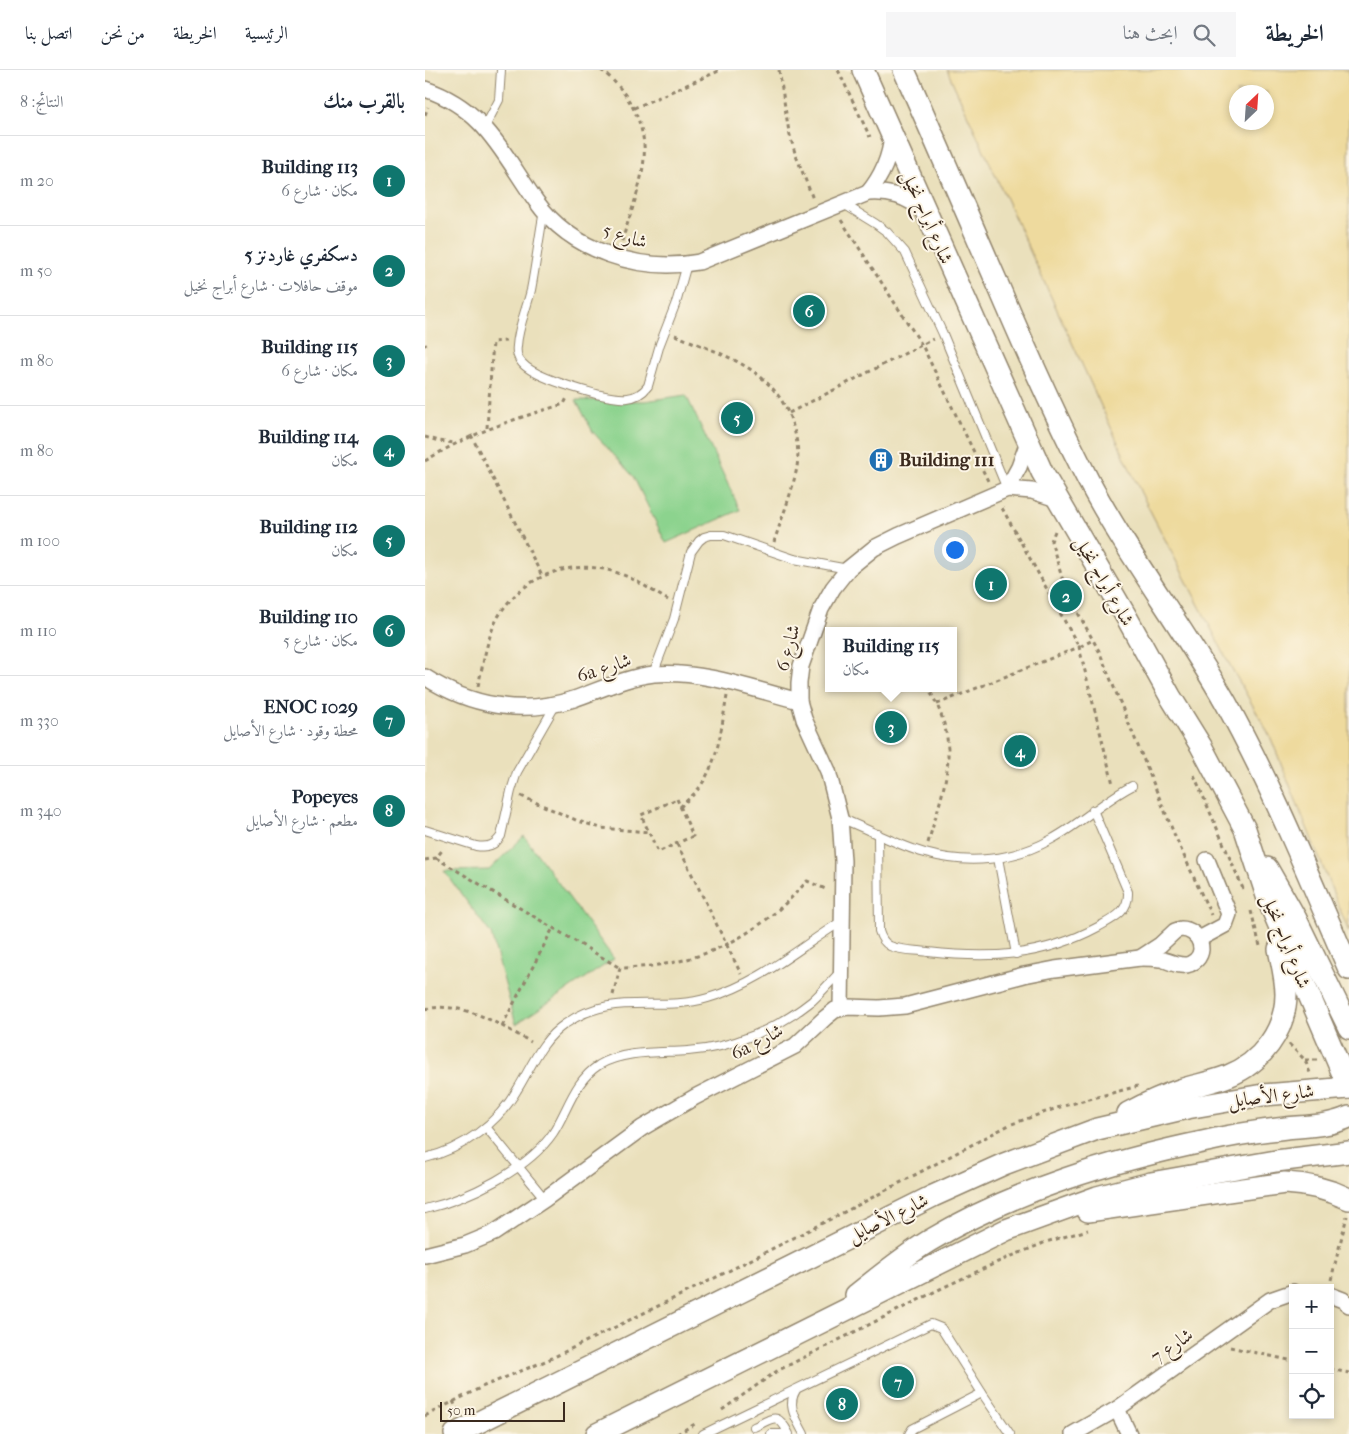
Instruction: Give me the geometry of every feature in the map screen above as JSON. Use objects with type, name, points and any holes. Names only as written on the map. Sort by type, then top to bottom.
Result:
[{"type":"main road","name":"شارع أبراج نخيل","points":[[863,70],[883,141],[924,211],[1028,442],[1057,499],[1127,618],[1160,679],[1201,746],[1245,829],[1259,906],[1349,1088]]},
{"type":"main road","name":"شارع أبراج نخيل","points":[[904,70],[1031,361],[1068,440],[1127,547],[1202,662],[1248,744],[1349,969]]},
{"type":"main road","points":[[1245,829],[1296,919],[1349,1028]]},
{"type":"main road","points":[[1097,1129],[1158,1098],[1228,1076],[1247,1066],[1264,1053],[1275,1036],[1283,1016],[1286,995],[1284,972],[1259,906]]},
{"type":"main road","name":"شارع الأصايل","points":[[455,1434],[933,1196],[1004,1164],[1097,1129],[1187,1108],[1253,1097],[1349,1088]]},
{"type":"main road","points":[[819,1324],[889,1268],[928,1242],[970,1218],[1021,1196],[1087,1172],[1162,1150],[1267,1130],[1332,1123],[1349,1117]]},
{"type":"main road","points":[[597,1434],[1006,1230],[1097,1197],[1151,1183],[1275,1161],[1349,1152]]},
{"type":"main road","points":[[1036,1219],[1285,1183],[1307,1184],[1331,1191],[1345,1208]]},
{"type":"street","name":"شارع 5","points":[[425,89],[451,101],[485,127],[544,211],[570,234],[585,244],[634,262],[687,264],[711,258],[868,193],[899,195],[917,204],[924,211]]},
{"type":"street","points":[[868,193],[885,167],[889,157],[883,141]]},
{"type":"street","points":[[1001,492],[1019,466],[1028,442]]},
{"type":"street","name":"شارع 6","points":[[841,1008],[842,839],[840,818],[828,771],[804,719],[799,701],[801,666],[816,621],[826,599],[848,570],[865,555],[885,542],[1001,492],[1032,491],[1057,499]]},
{"type":"street","name":"6a شارع","points":[[425,677],[441,687],[475,702],[516,708],[536,708],[556,704],[621,682],[653,674],[682,674],[729,683],[799,701]]},
{"type":"street","points":[[1199,939],[1225,925],[1229,914],[1207,860]]},
{"type":"street","points":[[841,1008],[853,1006],[879,1008],[905,1006],[1024,975],[1140,958],[1157,958],[1179,965],[1191,964],[1199,956],[1201,950],[1199,939],[1192,931],[1181,929],[1175,931],[1160,945],[1140,958]]},
{"type":"street","name":"6a شارع","points":[[425,1255],[465,1245],[494,1233],[545,1199],[642,1128],[695,1097],[795,1046],[830,1014],[841,1008]]},
{"type":"street","name":"شارع 7","points":[[1073,1434],[1117,1409],[1270,1300],[1289,1293]]},
{"type":"street","points":[[1334,1296],[1349,1305]]},
{"type":"street","points":[[1117,1409],[1129,1434]]},
{"type":"lane","points":[[485,127],[499,100],[501,70]]},
{"type":"lane","points":[[837,205],[876,224],[896,242],[911,264],[943,334],[1001,492]]},
{"type":"lane","points":[[544,211],[531,291],[516,348],[518,356],[527,368],[574,387],[624,399],[638,396],[648,386],[687,264]]},
{"type":"lane","points":[[653,674],[678,606],[691,552],[704,537],[724,535],[806,562],[848,570]]},
{"type":"lane","points":[[425,830],[484,848],[497,842],[503,829],[511,791],[522,763],[556,704]]},
{"type":"lane","points":[[840,818],[925,853],[961,860],[998,858],[1016,854],[1052,839],[1093,810],[1132,786]]},
{"type":"lane","points":[[878,834],[879,931],[885,942],[896,948],[961,955],[995,956],[1016,954],[1046,948],[1075,938],[1115,918],[1125,910],[1128,892],[1093,810]]},
{"type":"lane","points":[[998,858],[1016,954]]},
{"type":"lane","points":[[425,1158],[449,1150],[486,1127],[509,1104],[541,1047],[558,1029],[578,1015],[610,1005],[626,1003],[663,1005],[693,1002],[720,994],[746,984],[777,966],[842,921]]},
{"type":"lane","points":[[425,1209],[470,1195],[494,1182],[530,1157],[552,1134],[579,1084],[597,1066],[621,1056],[698,1050],[735,1042],[756,1035],[795,1014],[813,1000],[841,971]]},
{"type":"lane","points":[[486,1127],[545,1199]]},
{"type":"lane","points":[[703,1434],[931,1324],[941,1328],[982,1394],[1010,1434]]},
{"type":"lane","points":[[796,1390],[792,1396],[791,1406],[804,1434]]},
{"type":"lane","points":[[909,1434],[912,1429],[982,1394]]},
{"type":"lane","points":[[753,1427],[773,1418],[778,1419],[782,1422],[787,1434],[771,1434]]},
{"type":"path","points":[[601,70],[623,91],[634,108],[642,132],[644,158],[640,183],[617,257]]},
{"type":"path","points":[[634,108],[721,70]]},
{"type":"path","points":[[779,70],[789,132],[818,213]]},
{"type":"path","points":[[838,70],[883,141]]},
{"type":"path","points":[[837,205],[923,344],[1001,492],[1079,647],[1116,795]]},
{"type":"path","points":[[665,331],[751,369],[773,388],[789,413],[797,447],[796,475],[771,551]]},
{"type":"path","points":[[789,413],[943,334]]},
{"type":"path","points":[[487,428],[493,342],[517,341]]},
{"type":"path","points":[[425,461],[487,428],[564,404],[574,387]]},
{"type":"path","points":[[471,436],[542,576]]},
{"type":"path","points":[[425,437],[439,442],[456,443]]},
{"type":"path","points":[[1062,534],[1057,526],[1051,542],[1066,591],[1099,651],[1217,930]]},
{"type":"path","points":[[475,702],[489,639],[495,623],[503,608],[514,595],[527,584],[542,576],[557,570],[587,567],[617,572],[678,606]]},
{"type":"path","points":[[937,704],[1093,640]]},
{"type":"path","points":[[680,807],[698,789],[710,770],[717,750],[729,683]]},
{"type":"path","points":[[925,853],[948,766],[947,734],[937,704],[930,692]]},
{"type":"path","points":[[1191,770],[1245,893]]},
{"type":"path","points":[[511,791],[578,821],[601,828],[649,832]]},
{"type":"path","points":[[677,800],[680,807],[693,836],[657,852],[641,815],[677,800]]},
{"type":"path","points":[[436,858],[451,839]]},
{"type":"path","points":[[677,844],[746,984]]},
{"type":"path","points":[[425,860],[436,858],[620,968],[668,964],[689,959],[727,944],[762,924],[778,911],[807,881],[842,896]]},
{"type":"path","points":[[1259,906],[1258,932],[1261,951]]},
{"type":"path","points":[[502,1026],[553,928]]},
{"type":"path","points":[[610,1005],[620,968]]},
{"type":"path","points":[[425,1009],[449,1007],[468,1010],[486,1017],[541,1047]]},
{"type":"path","points":[[1275,1036],[1288,1042],[1305,1060]]},
{"type":"path","points":[[1330,1284],[1345,1208],[1349,1210]]},
{"type":"path","points":[[715,1413],[777,1371],[942,1288],[1037,1246],[1092,1228]]},
{"type":"path","points":[[1212,1343],[1289,1360]]},
{"type":"path","points":[[1334,1370],[1349,1373]]},
{"type":"path","points":[[677,1434],[701,1422]]},
{"type":"green space","points":[[686,395],[740,510],[666,543],[633,476],[593,432],[576,400],[645,401]]},
{"type":"green space","points":[[524,836],[614,959],[516,1024],[491,934],[444,871],[489,870]]},
{"type":"sand","points":[[947,70],[1349,70],[1349,932],[1270,736],[1231,667],[1141,493]]},
{"type":"place","name":"Building 110","points":[[809,311]]},
{"type":"place","name":"Building 112","points":[[737,418]]},
{"type":"place","name":"Building 111","points":[[881,460]]},
{"type":"place","name":"Building 113","points":[[991,584]]},
{"type":"place","name":"دسكفري غاردنز 5","points":[[1066,596]]},
{"type":"place","name":"Building 115","points":[[891,727]]},
{"type":"place","name":"Building 114","points":[[1020,751]]},
{"type":"place","name":"ENOC 1029","points":[[898,1382]]},
{"type":"place","name":"Popeyes","points":[[842,1404]]}]
